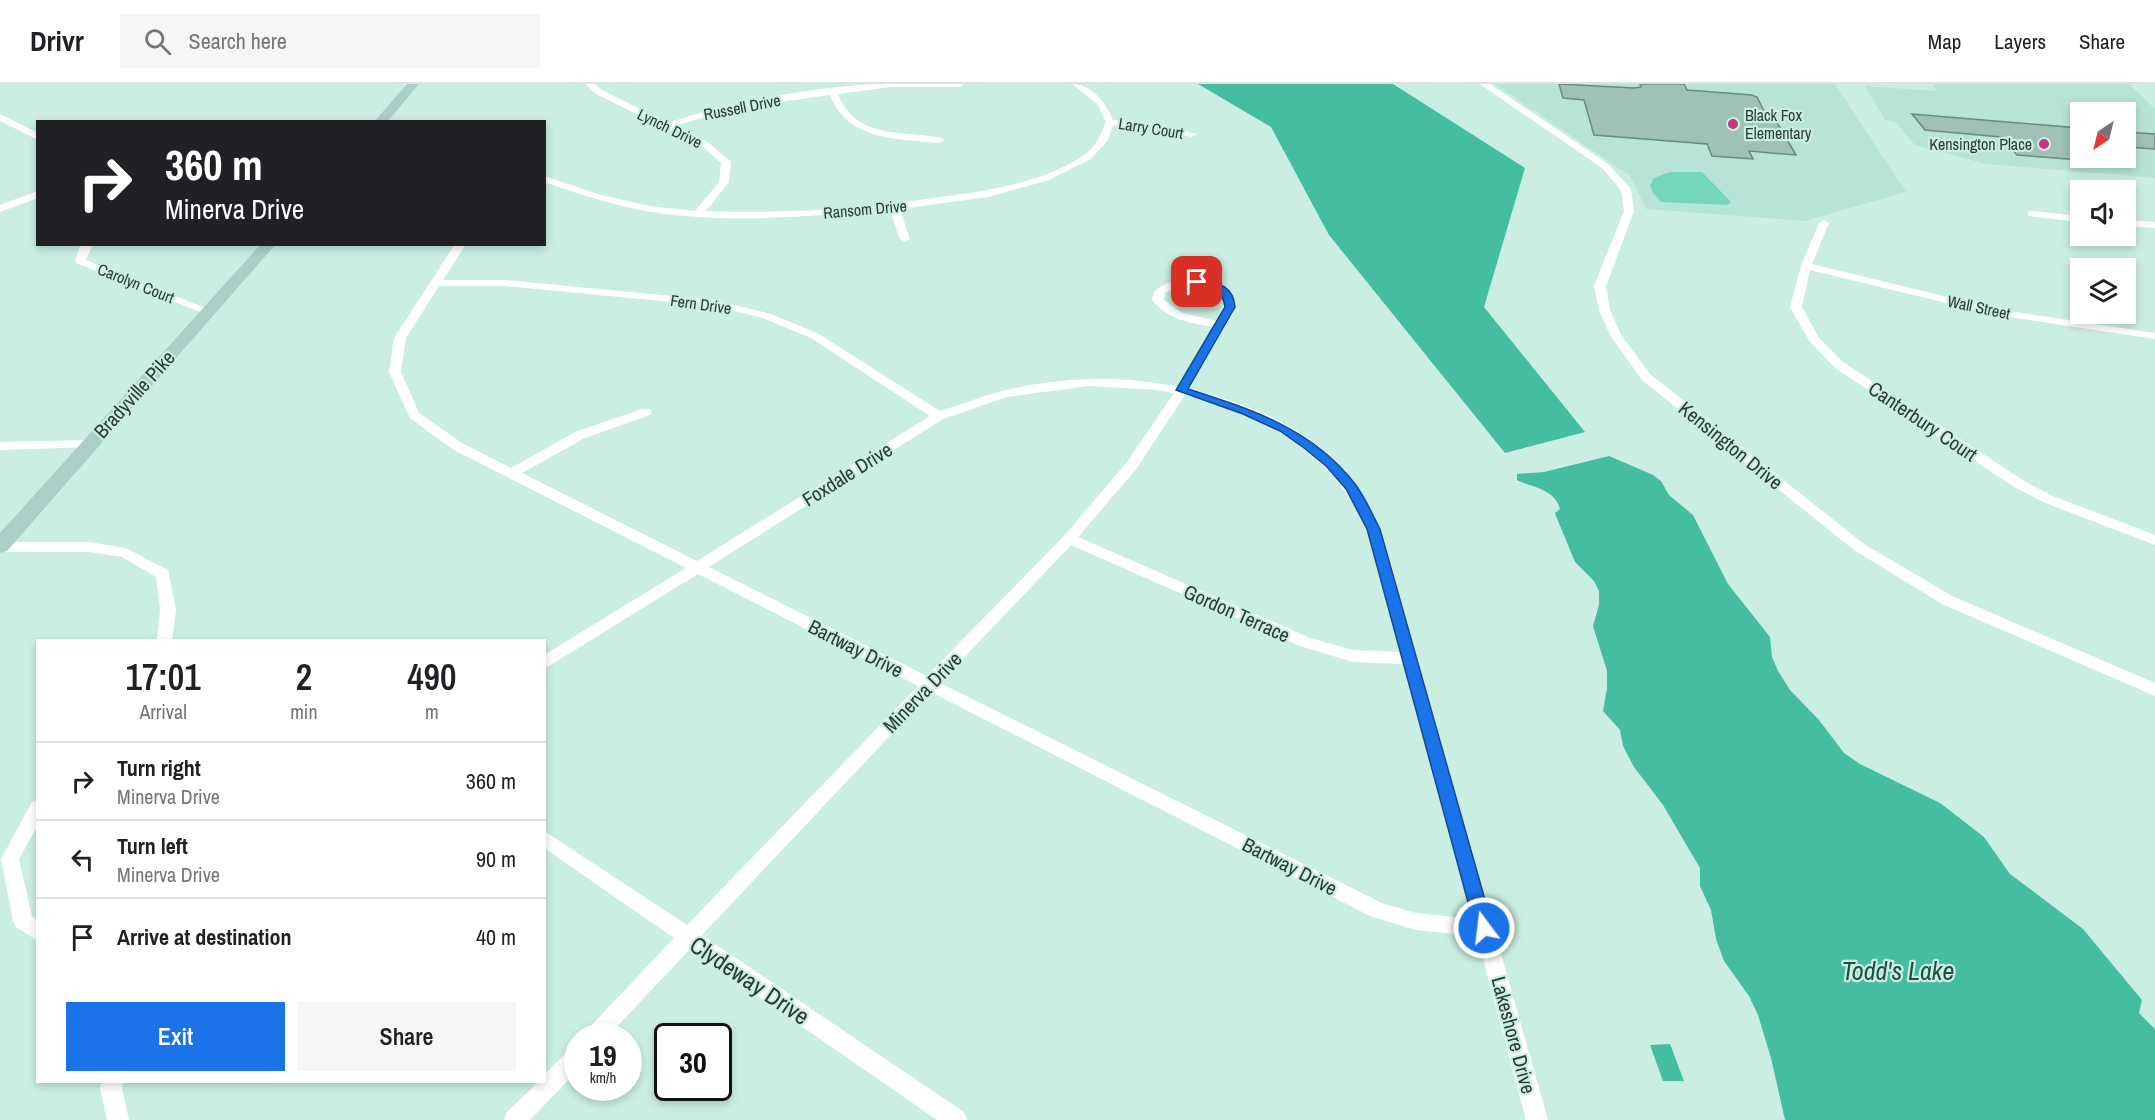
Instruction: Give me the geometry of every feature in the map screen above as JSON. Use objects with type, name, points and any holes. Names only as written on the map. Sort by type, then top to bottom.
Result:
[{"type":"main road","points":[[382,120],[413,84]]},
{"type":"main road","name":"Bradyville Pike","points":[[0,546],[88,444],[267,246]]},
{"type":"street","name":"Lynch Drive","points":[[590,84],[597,91],[706,145],[726,162],[724,182],[698,214]]},
{"type":"street","name":"Russell Drive","points":[[667,126],[708,112],[746,104],[891,84],[960,84]]},
{"type":"street","points":[[1076,84],[1102,104],[1110,122]]},
{"type":"street","name":"Kensington Drive","points":[[1484,84],[1605,166],[1626,189],[1629,211],[1600,286],[1600,298],[1631,360],[1646,377],[1859,547],[1896,570],[1947,600],[2155,690]]},
{"type":"street","points":[[833,92],[843,113],[859,126],[891,135],[939,140]]},
{"type":"street","points":[[0,117],[36,136]]},
{"type":"street","name":"Larry Court","points":[[1110,122],[1160,127],[1192,135]]},
{"type":"street","name":"Ransom Drive","points":[[546,182],[650,209],[698,214],[762,216],[894,207],[988,194],[1046,178],[1088,157],[1103,140],[1110,122]]},
{"type":"street","points":[[0,209],[36,195]]},
{"type":"street","points":[[894,207],[905,238]]},
{"type":"street","points":[[2032,214],[2070,218]]},
{"type":"street","name":"Canterbury Court","points":[[1824,223],[1806,266],[1796,308],[1814,340],[1839,365],[2019,484],[2048,499],[2155,540]]},
{"type":"street","points":[[2136,224],[2155,225]]},
{"type":"street","name":"Carolyn Court","points":[[86,246],[80,261],[209,312]]},
{"type":"street","name":"Bartway Drive","points":[[460,246],[400,338],[395,372],[414,415],[458,446],[1385,913],[1425,924],[1484,928]]},
{"type":"street","name":"Wall Street","points":[[1806,266],[1996,312],[2155,336]]},
{"type":"street","name":"Minerva Drive","points":[[607,1023],[1069,539],[1132,465],[1182,390],[1221,325],[1228,312],[1230,301],[1224,291],[1215,286],[1197,282],[1177,283],[1168,286],[1159,294],[1158,300],[1171,312],[1221,325]]},
{"type":"street","name":"Fern Drive","points":[[436,283],[505,283],[714,303],[767,316],[815,336],[939,416]]},
{"type":"street","name":"Foxdale Drive","points":[[546,662],[939,416],[1005,394],[1088,382],[1157,386],[1182,390]]},
{"type":"street","name":"Lakeshore Drive","points":[[1182,390],[1225,403],[1284,429],[1317,452],[1341,474],[1358,497],[1374,529],[1537,1120]]},
{"type":"street","points":[[512,472],[580,435],[646,412]]},
{"type":"street","points":[[0,446],[88,444]]},
{"type":"street","name":"Gordon Terrace","points":[[1069,539],[1305,642],[1353,656],[1411,658]]},
{"type":"street","points":[[0,546],[89,547],[126,553],[145,563],[163,574],[168,610],[165,639]]},
{"type":"street","points":[[36,811],[10,859],[23,921],[36,931]]},
{"type":"street","name":"Clydeway Drive","points":[[546,839],[954,1120]]},
{"type":"street","points":[[515,1120],[564,1069]]},
{"type":"street","points":[[113,1083],[111,1088],[118,1120]]},
{"type":"shaded area","points":[[1495,84],[1835,84],[1906,192],[1805,221],[1646,209],[1630,176]]},
{"type":"shaded area","points":[[1932,84],[2129,84],[2155,109],[2155,178],[1986,164],[1915,145],[1895,122],[1885,120],[1865,86],[1936,91]]},
{"type":"shaded area","points":[[1670,172],[1702,172],[1731,202],[1727,205],[1661,202],[1653,193],[1650,185],[1654,178]]},
{"type":"water","points":[[1198,84],[1393,84],[1525,168],[1484,307],[1585,432],[1505,453],[1329,235],[1271,127]]},
{"type":"water","name":"Todd's Lake","points":[[1609,456],[1653,475],[1661,481],[1669,495],[1693,515],[1728,584],[1770,637],[1772,657],[1790,690],[1819,720],[1844,753],[1860,764],[1940,803],[1984,837],[2010,874],[2083,929],[2142,1000],[2139,1013],[2155,1029],[2155,1120],[1785,1120],[1771,1058],[1758,1015],[1749,996],[1724,961],[1716,939],[1711,910],[1700,886],[1700,868],[1663,805],[1634,767],[1623,746],[1620,730],[1603,711],[1607,671],[1593,626],[1599,605],[1599,591],[1594,581],[1575,562],[1555,513],[1560,509],[1557,502],[1548,493],[1517,480],[1517,474],[1544,472]]},
{"type":"water","points":[[1670,1044],[1684,1081],[1663,1081],[1650,1045]]},
{"type":"building","name":"Black Fox Elementary","points":[[1559,84],[1634,88],[1641,87],[1640,84],[1684,84],[1687,90],[1752,95],[1757,97],[1766,115],[1773,116],[1796,155],[1749,151],[1753,159],[1712,156],[1707,144],[1594,135],[1584,100],[1563,98]]},
{"type":"building","name":"Kensington Place","points":[[1912,114],[2070,127],[2070,159],[2017,155],[2001,137],[1925,130]]},
{"type":"building","points":[[2136,133],[2155,134],[2155,149],[2136,148]]},
{"type":"place","name":"Black Fox Elementary","points":[[1733,124]]},
{"type":"place","name":"Kensington Place","points":[[2044,144]]},
{"type":"route","points":[[1197,282],[1215,286],[1224,291],[1229,297],[1230,307],[1182,390],[1247,411],[1284,429],[1309,445],[1341,474],[1358,497],[1374,529],[1484,928]]}]
